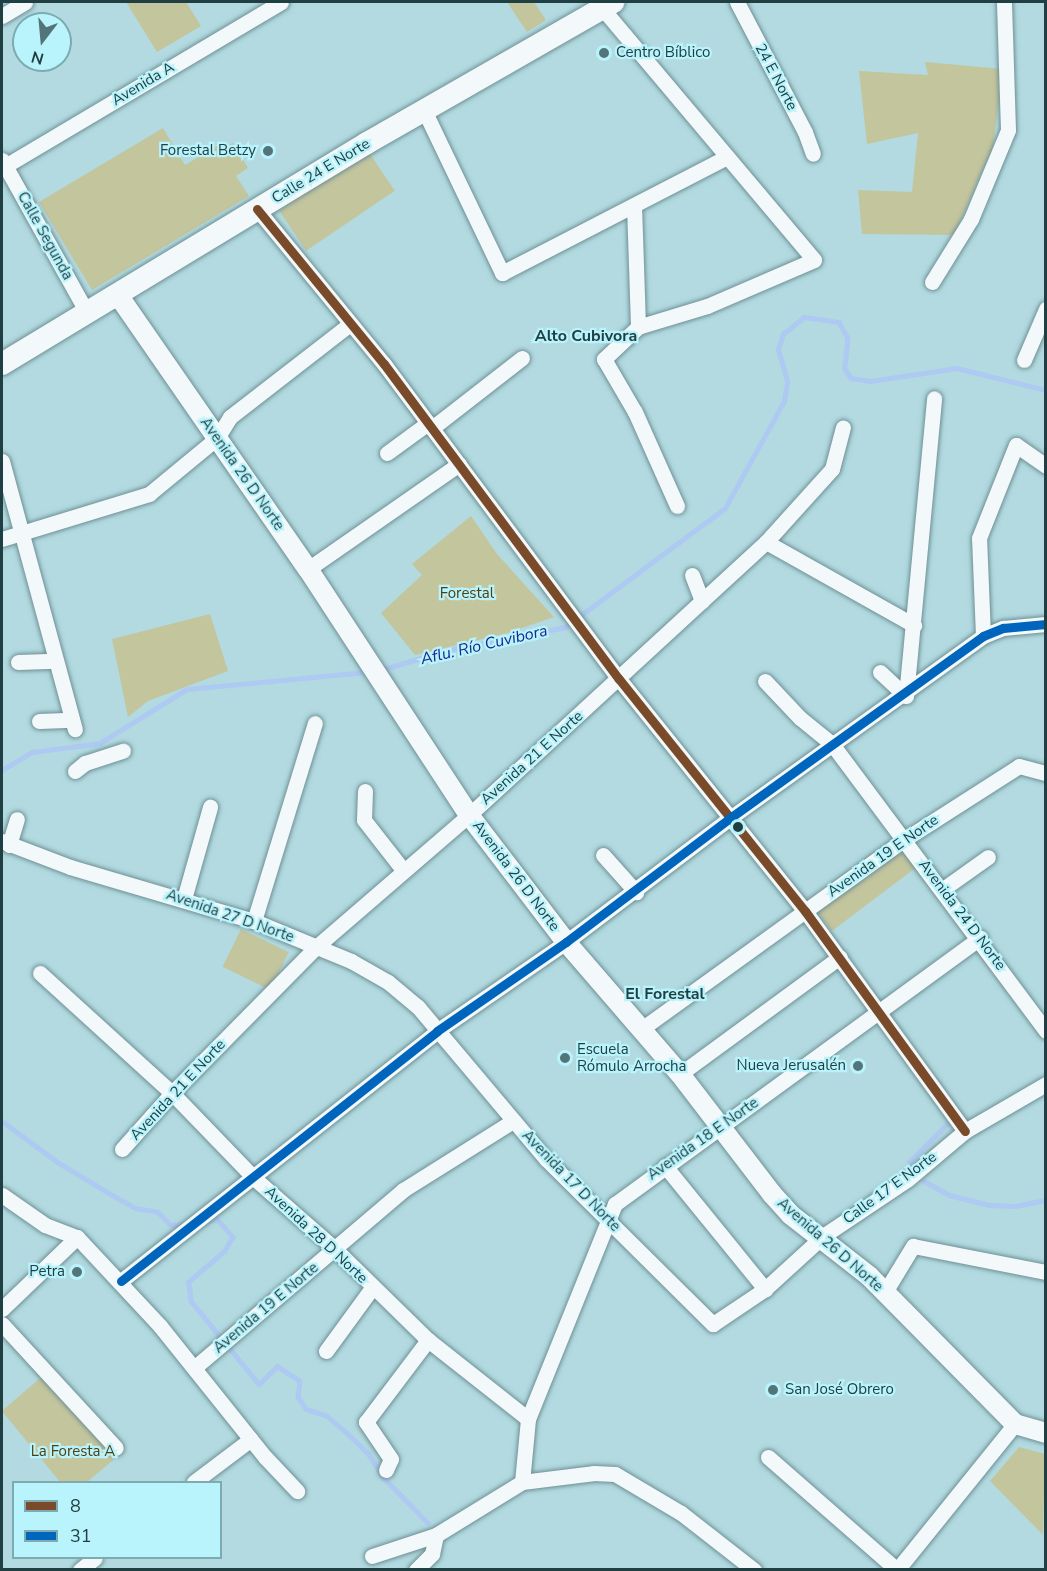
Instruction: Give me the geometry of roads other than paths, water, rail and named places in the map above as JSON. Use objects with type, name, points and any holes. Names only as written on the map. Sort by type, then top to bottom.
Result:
[{"type":"main road","name":"Calle 24 E Norte","points":[[2,364],[257,209],[607,5]]},
{"type":"street","points":[[2,16],[25,2]]},
{"type":"street","name":"Avenida A","points":[[3,163],[281,2]]},
{"type":"street","name":"24 E Norte","points":[[737,2],[805,132],[813,154]]},
{"type":"street","points":[[932,282],[972,219],[1008,130],[1004,2]]},
{"type":"street","points":[[607,5],[727,157],[814,260],[707,306],[638,327],[604,359],[634,412],[677,506]]},
{"type":"street","points":[[424,110],[502,273],[727,157]]},
{"type":"street","name":"Calle Segunda","points":[[3,163],[87,313]]},
{"type":"street","points":[[633,205],[638,327]]},
{"type":"street","points":[[257,209],[430,425],[619,679],[805,911],[881,1010],[965,1131]]},
{"type":"street","name":"Avenida 26 D Norte","points":[[118,295],[308,569],[469,815],[566,942],[680,1074],[772,1194],[791,1215],[823,1236],[885,1292],[1015,1424],[1046,1433]]},
{"type":"street","points":[[1024,360],[1046,309]]},
{"type":"street","points":[[2,539],[148,494],[217,438],[230,417],[350,324]]},
{"type":"street","points":[[387,453],[430,425],[522,358]]},
{"type":"street","points":[[906,696],[934,398]]},
{"type":"street","name":"Avenida 21 E Norte","points":[[122,1149],[172,1093],[316,947],[469,815],[766,542],[832,469],[843,427]]},
{"type":"street","points":[[983,636],[979,538],[1016,445],[1046,466]]},
{"type":"street","points":[[2,461],[24,533],[73,725],[39,721]]},
{"type":"street","points":[[308,569],[459,464]]},
{"type":"street","points":[[766,542],[914,625]]},
{"type":"street","points":[[692,575],[702,601]]},
{"type":"street","points":[[121,1281],[437,1032],[636,892],[730,818],[832,744],[906,696],[983,636],[1003,628],[1046,624]]},
{"type":"street","points":[[18,662],[55,661]]},
{"type":"street","points":[[880,672],[906,696]]},
{"type":"street","name":"Avenida 24 D Norte","points":[[765,681],[800,718],[832,744],[980,938],[1046,1031]]},
{"type":"street","points":[[254,921],[315,723]]},
{"type":"street","points":[[75,771],[85,763],[123,751]]},
{"type":"street","name":"Avenida 19 E Norte","points":[[640,1030],[905,839],[1019,766],[1046,772]]},
{"type":"street","points":[[365,791],[364,820],[403,870]]},
{"type":"street","points":[[184,899],[210,807]]},
{"type":"street","points":[[5,843],[17,819]]},
{"type":"street","name":"Avenida 27 D Norte","points":[[5,843],[70,867],[254,921],[316,947],[388,982],[418,1007],[437,1032]]},
{"type":"street","points":[[603,855],[636,892]]},
{"type":"street","points":[[943,889],[988,857]]},
{"type":"street","name":"Avenida 18 E Norte","points":[[528,1419],[607,1219],[622,1197],[722,1129],[980,938]]},
{"type":"street","points":[[680,1074],[840,957]]},
{"type":"street","name":"Avenida 28 D Norte","points":[[40,973],[172,1093],[254,1178],[335,1249],[372,1288],[428,1340],[528,1419]]},
{"type":"street","name":"Avenida 17 D Norte","points":[[437,1032],[513,1121],[607,1219],[713,1324]]},
{"type":"street","name":"Calle 17 E Norte","points":[[713,1324],[765,1289],[823,1236],[908,1179],[965,1131],[1046,1084]]},
{"type":"street","name":"Avenida 19 E Norte","points":[[194,1368],[403,1190],[513,1121]]},
{"type":"street","points":[[665,1166],[765,1289]]},
{"type":"street","points":[[2,1195],[45,1225],[77,1237],[121,1281],[251,1439],[297,1491]]},
{"type":"street","points":[[2,1309],[77,1237]]},
{"type":"street","points":[[885,1292],[913,1246],[1046,1272]]},
{"type":"street","points":[[326,1351],[372,1288]]},
{"type":"street","points":[[2,1324],[116,1448]]},
{"type":"street","points":[[386,1470],[391,1460],[366,1422],[428,1340]]},
{"type":"street","points":[[522,1482],[528,1419]]},
{"type":"street","points":[[768,1457],[897,1569],[1015,1424]]},
{"type":"street","points":[[195,1481],[251,1439]]},
{"type":"street","points":[[372,1557],[436,1535],[522,1482],[615,1474],[681,1513],[754,1569]]},
{"type":"street","points":[[416,1569],[432,1554],[436,1535]]},
{"type":"street","points":[[80,1569],[93,1559]]},
{"type":"waterway","name":"Aflu. Río Cuvibora","points":[[380,670],[449,650],[565,627],[725,508],[784,401],[787,381],[778,350],[783,334],[804,317],[839,322],[848,338],[845,369],[851,378],[870,381],[957,368],[1046,390]]},
{"type":"waterway","name":"Aflu. Río Cuvibora","points":[[2,770],[32,752],[100,743],[187,689],[368,672]]},
{"type":"waterway","points":[[2,1121],[59,1163],[114,1196],[136,1208],[158,1212],[171,1225],[185,1224]]},
{"type":"waterway","points":[[909,1162],[949,1122]]},
{"type":"waterway","points":[[924,1181],[949,1195],[989,1205],[1015,1206],[1046,1200]]},
{"type":"waterway","points":[[205,1222],[217,1219],[233,1237],[225,1251],[189,1282],[191,1301],[259,1384],[277,1366],[300,1381],[298,1397],[306,1409],[327,1416],[347,1433],[368,1453],[383,1477],[428,1523]]},
{"type":"place","name":"Centro Bíblico","points":[[604,53]]},
{"type":"place","name":"Forestal Betzy","points":[[268,151]]},
{"type":"place","name":"Escuela Rómulo Arrocha","points":[[565,1058]]},
{"type":"place","name":"Nueva Jerusalén","points":[[858,1066]]},
{"type":"place","name":"Petra","points":[[77,1272]]},
{"type":"place","name":"San José Obrero","points":[[773,1390]]},
{"type":"district","name":"Alto Cubivora","points":[[586,336]]},
{"type":"district","name":"El Forestal","points":[[665,994]]},
{"type":"park label","name":"Forestal","points":[[467,594]]},
{"type":"park label","name":"La Foresta A","points":[[73,1452]]}]
